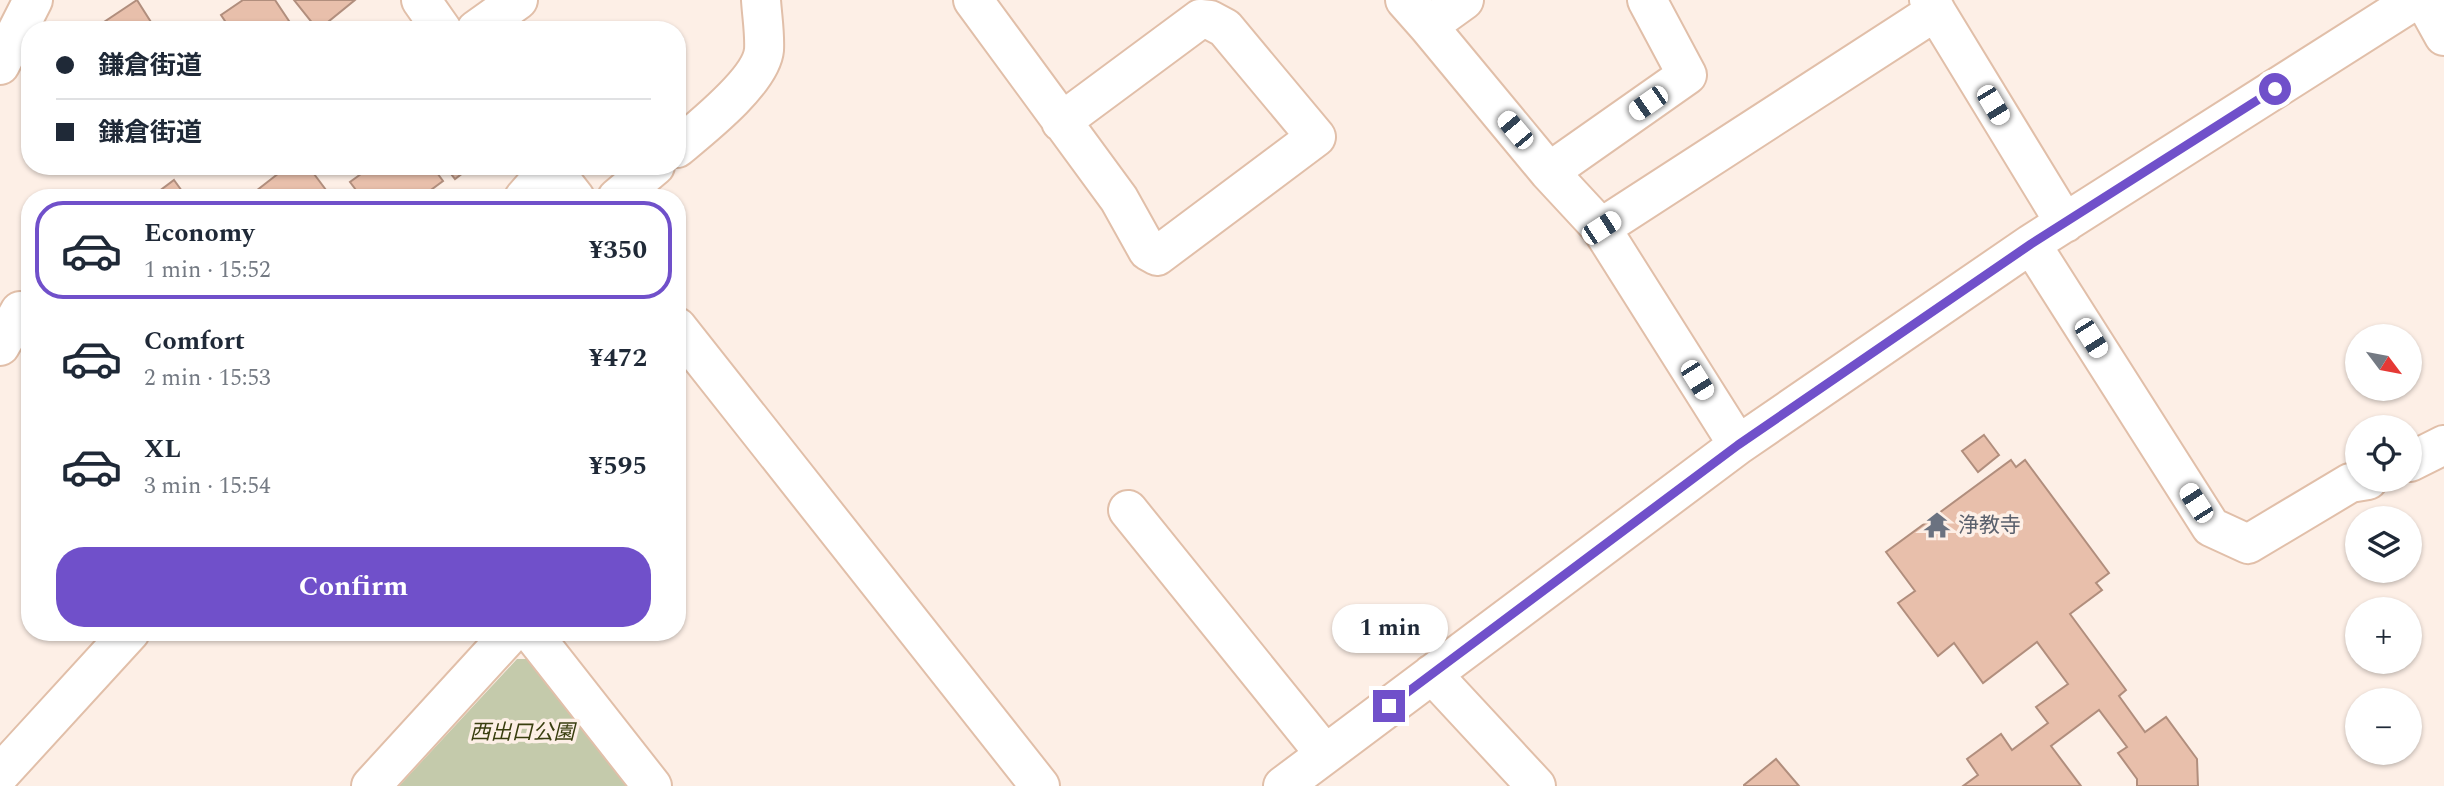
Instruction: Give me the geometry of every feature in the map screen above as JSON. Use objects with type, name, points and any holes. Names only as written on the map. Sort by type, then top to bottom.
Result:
[{"type":"street","points":[[22,21],[33,0]]},
{"type":"street","points":[[421,0],[436,21]]},
{"type":"street","points":[[489,21],[518,0]]},
{"type":"street","points":[[686,140],[713,118],[754,74],[764,52],[761,0]]},
{"type":"street","points":[[973,0],[1061,122],[1119,199],[1148,251],[1157,256],[1315,137],[1225,28],[1210,20],[1199,19],[1061,122]]},
{"type":"street","points":[[1464,0],[1417,13],[1549,172],[1601,228],[1738,445]]},
{"type":"street","points":[[1549,172],[1687,75],[1647,0]]},
{"type":"street","points":[[1283,786],[1738,445],[2031,244],[2415,0]]},
{"type":"street","points":[[2424,0],[2444,36]]},
{"type":"street","points":[[1601,228],[1932,6],[2065,223]]},
{"type":"street","points":[[0,65],[21,24]]},
{"type":"street","points":[[532,189],[544,175]]},
{"type":"street","points":[[557,175],[568,189]]},
{"type":"street","points":[[628,189],[644,175]]},
{"type":"street","points":[[2031,244],[2211,527],[2248,544],[2345,486]]},
{"type":"street","points":[[0,346],[21,312]]},
{"type":"street","points":[[686,338],[1040,786]]},
{"type":"street","points":[[2422,456],[2444,445]]},
{"type":"street","points":[[1128,510],[1325,754]]},
{"type":"street","points":[[0,774],[122,641]]},
{"type":"street","points":[[372,786],[504,641]]},
{"type":"street","points":[[538,641],[652,786]]},
{"type":"street","points":[[1432,674],[1535,786]]},
{"type":"green space","name":"西出口公園","points":[[517,659],[532,659],[628,786],[399,786]]},
{"type":"building","points":[[137,0],[150,21],[106,21]]},
{"type":"building","points":[[243,0],[275,0],[289,21],[225,21],[221,15]]},
{"type":"building","points":[[294,0],[355,0],[329,21],[311,21]]},
{"type":"building","points":[[276,175],[315,175],[325,189],[259,189]]},
{"type":"building","points":[[360,175],[439,175],[443,181],[432,189],[355,189],[350,182]]},
{"type":"building","points":[[174,180],[180,189],[162,189]]},
{"type":"building","points":[[1984,435],[1999,455],[1978,472],[1962,451]]},
{"type":"building","points":[[2011,460],[2016,467],[2025,460],[2109,573],[2096,583],[2102,590],[2070,614],[2126,690],[2119,696],[2145,732],[2166,717],[2197,759],[2198,786],[2137,786],[2137,779],[2118,753],[2127,747],[2099,710],[2051,746],[2081,786],[1963,786],[1978,775],[1967,759],[2001,734],[2012,750],[2048,723],[2036,707],[2068,684],[2037,642],[1983,683],[1954,643],[1938,656],[1898,603],[1915,591],[1886,552]]},
{"type":"building","points":[[1776,759],[1799,786],[1744,786],[1744,785]]},
{"type":"place","name":"浄教寺","points":[[1937,525]]},
{"type":"route","points":[[1389,706],[1738,445],[2031,244],[2275,89]]}]
